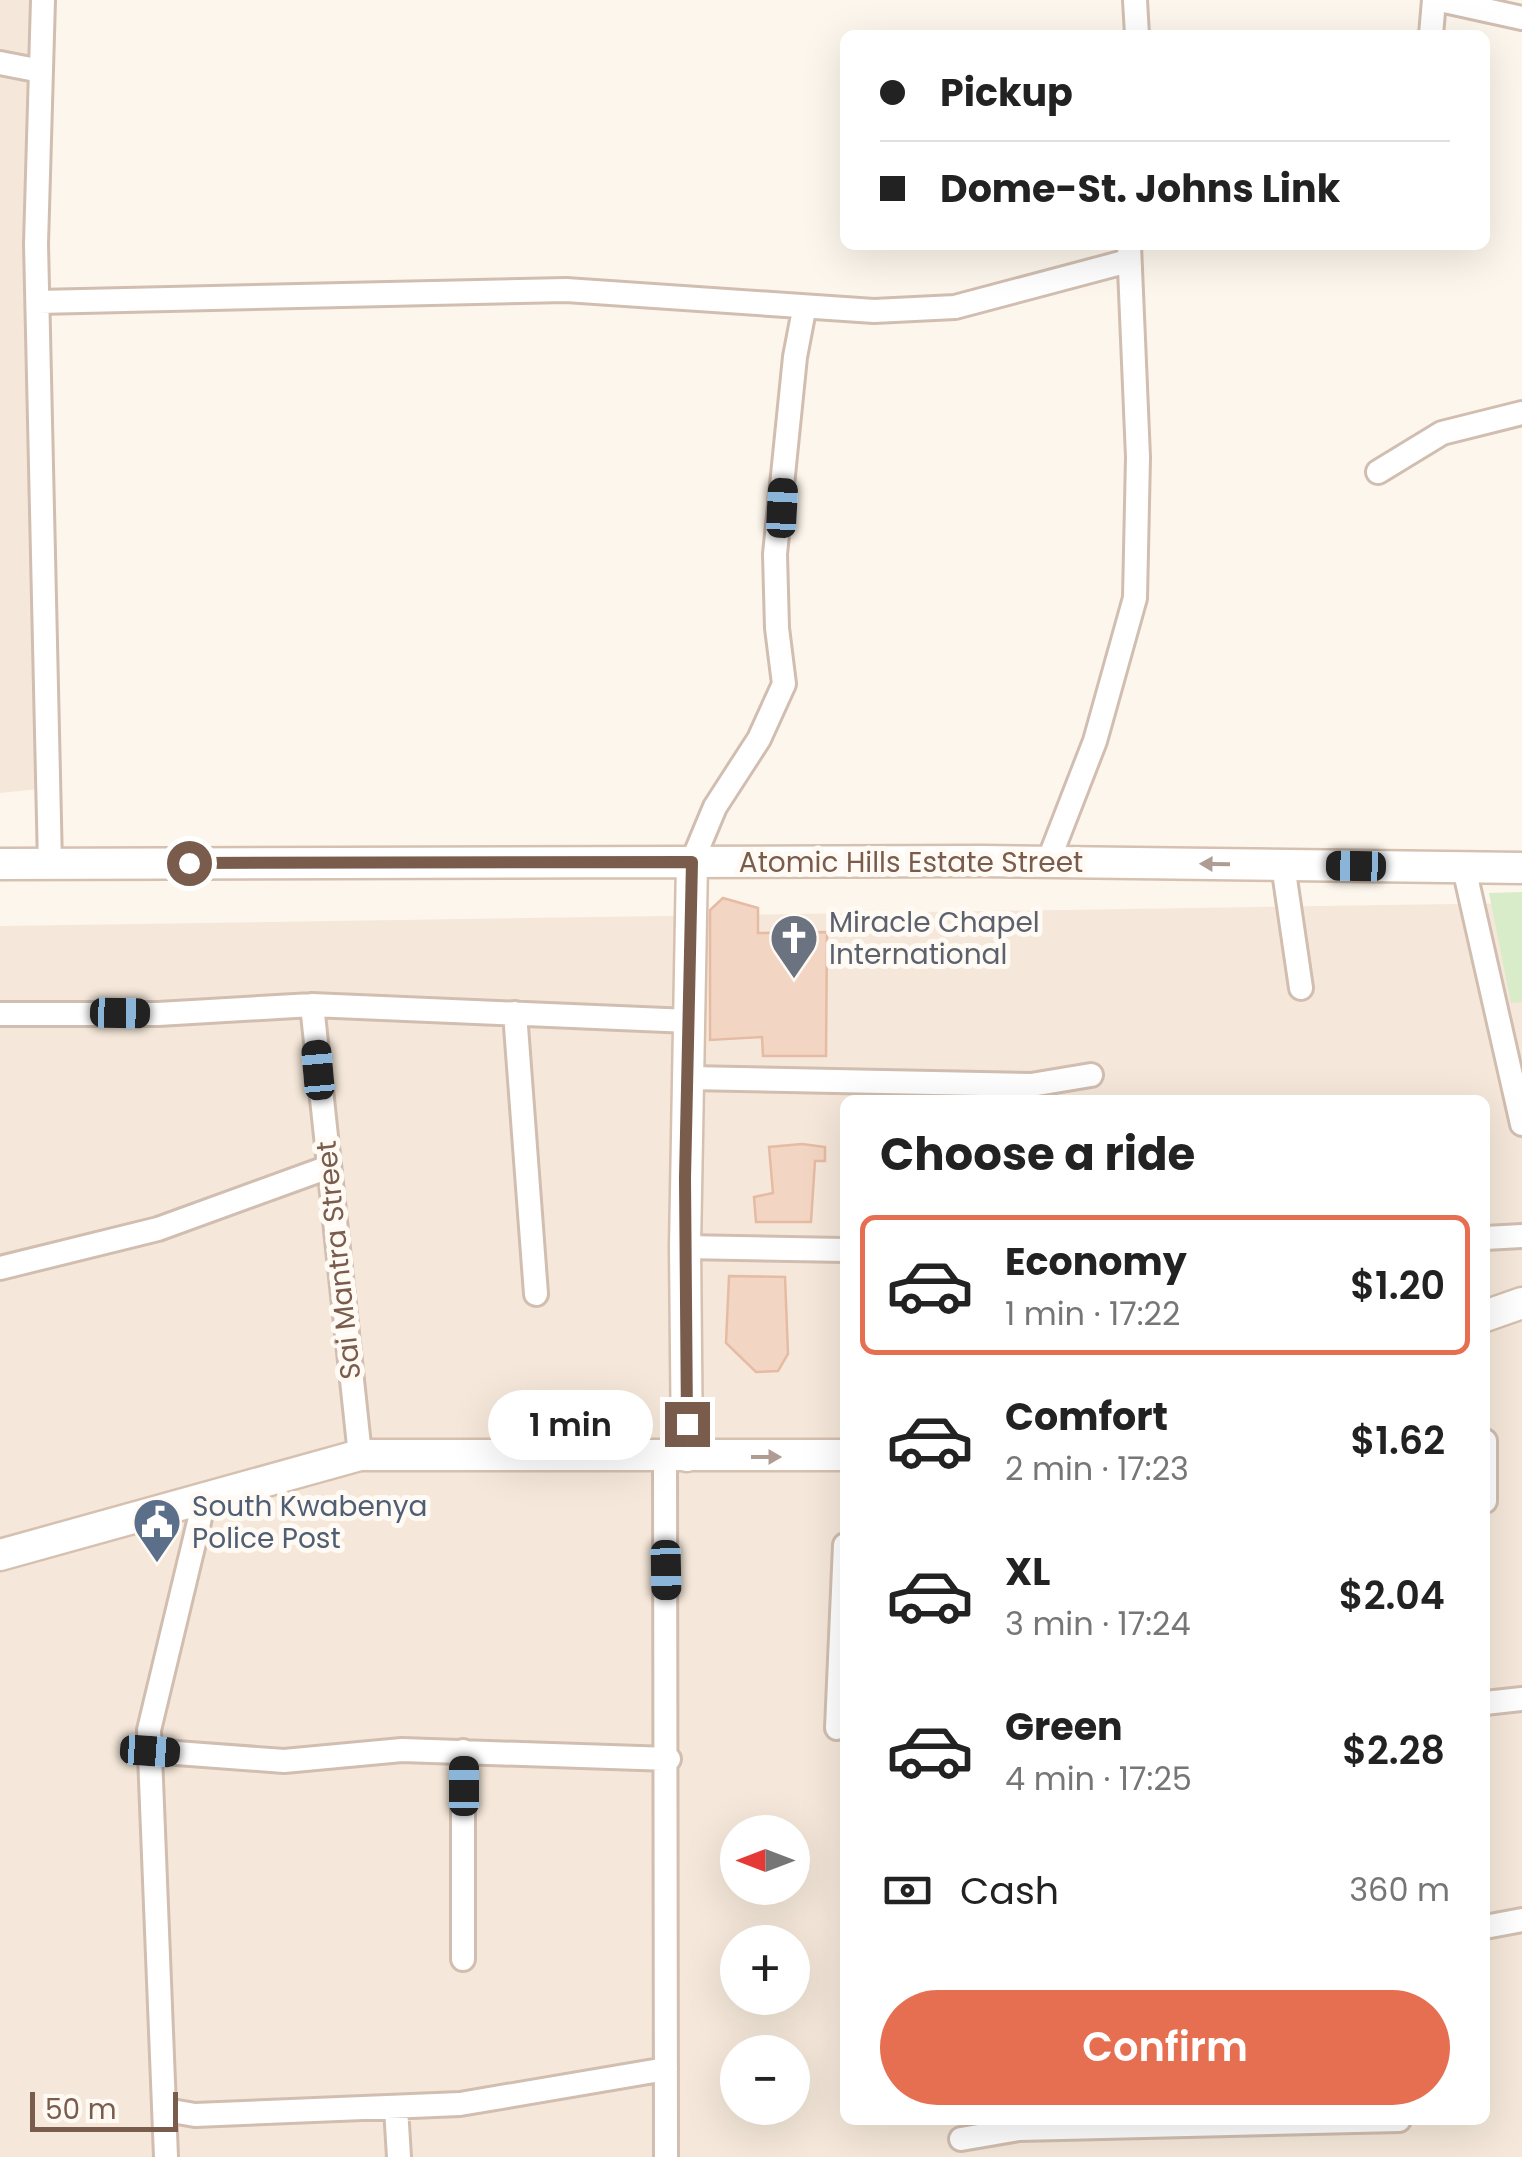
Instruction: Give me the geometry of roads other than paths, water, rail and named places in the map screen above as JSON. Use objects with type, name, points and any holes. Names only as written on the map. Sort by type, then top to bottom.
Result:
[{"type":"main road","name":"Atomic Hills Estate Street","points":[[0,864],[428,860],[1522,868]]},
{"type":"main road","points":[[676,1456],[685,1247],[692,862]]},
{"type":"main road","points":[[1490,1314],[1522,1304]]},
{"type":"main road","points":[[0,1556],[360,1455],[840,1456]]},
{"type":"street","points":[[43,0],[38,302],[50,865]]},
{"type":"street","points":[[1135,0],[1137,30]]},
{"type":"street","points":[[1432,30],[1437,0],[1522,18]]},
{"type":"street","points":[[0,64],[41,71]]},
{"type":"street","points":[[38,302],[566,290],[804,310],[955,307],[1128,253],[1138,457],[1135,598],[1095,741],[1048,862]]},
{"type":"street","points":[[692,862],[715,807],[759,738],[784,684],[776,628],[775,554],[795,357],[804,310]]},
{"type":"street","points":[[1378,472],[1442,433],[1522,413]]},
{"type":"street","points":[[1283,865],[1301,988]]},
{"type":"street","points":[[1464,868],[1522,1124]]},
{"type":"street","points":[[0,1014],[158,1014],[312,1005],[689,1021]]},
{"type":"street","name":"Sai Mantra Street","points":[[312,1005],[326,1168],[360,1455]]},
{"type":"street","points":[[514,1013],[536,1294]]},
{"type":"street","points":[[689,1078],[1031,1085],[1091,1075]]},
{"type":"street","points":[[0,1268],[158,1228],[326,1168]]},
{"type":"street","points":[[1490,1238],[1522,1236]]},
{"type":"street","points":[[685,1247],[840,1250]]},
{"type":"street","points":[[666,2157],[668,1759],[676,1456]]},
{"type":"street","points":[[166,2157],[150,1751],[154,1703],[205,1498]]},
{"type":"street","points":[[838,1728],[840,1676]]},
{"type":"street","points":[[1490,1702],[1522,1699]]},
{"type":"street","points":[[150,1751],[319,1761],[402,1750],[668,1759]]},
{"type":"street","points":[[464,1751],[464,1959]]},
{"type":"street","points":[[1490,1927],[1522,1920]]},
{"type":"street","points":[[166,2110],[195,2115],[460,2104],[666,2069]]},
{"type":"street","points":[[396,2108],[399,2157]]},
{"type":"street","points":[[961,2140],[1018,2129],[1187,2125]]},
{"type":"place","name":"Miracle Chapel International","points":[[794,980]]},
{"type":"place","name":"South Kwabenya Police Post","points":[[157,1564]]}]
